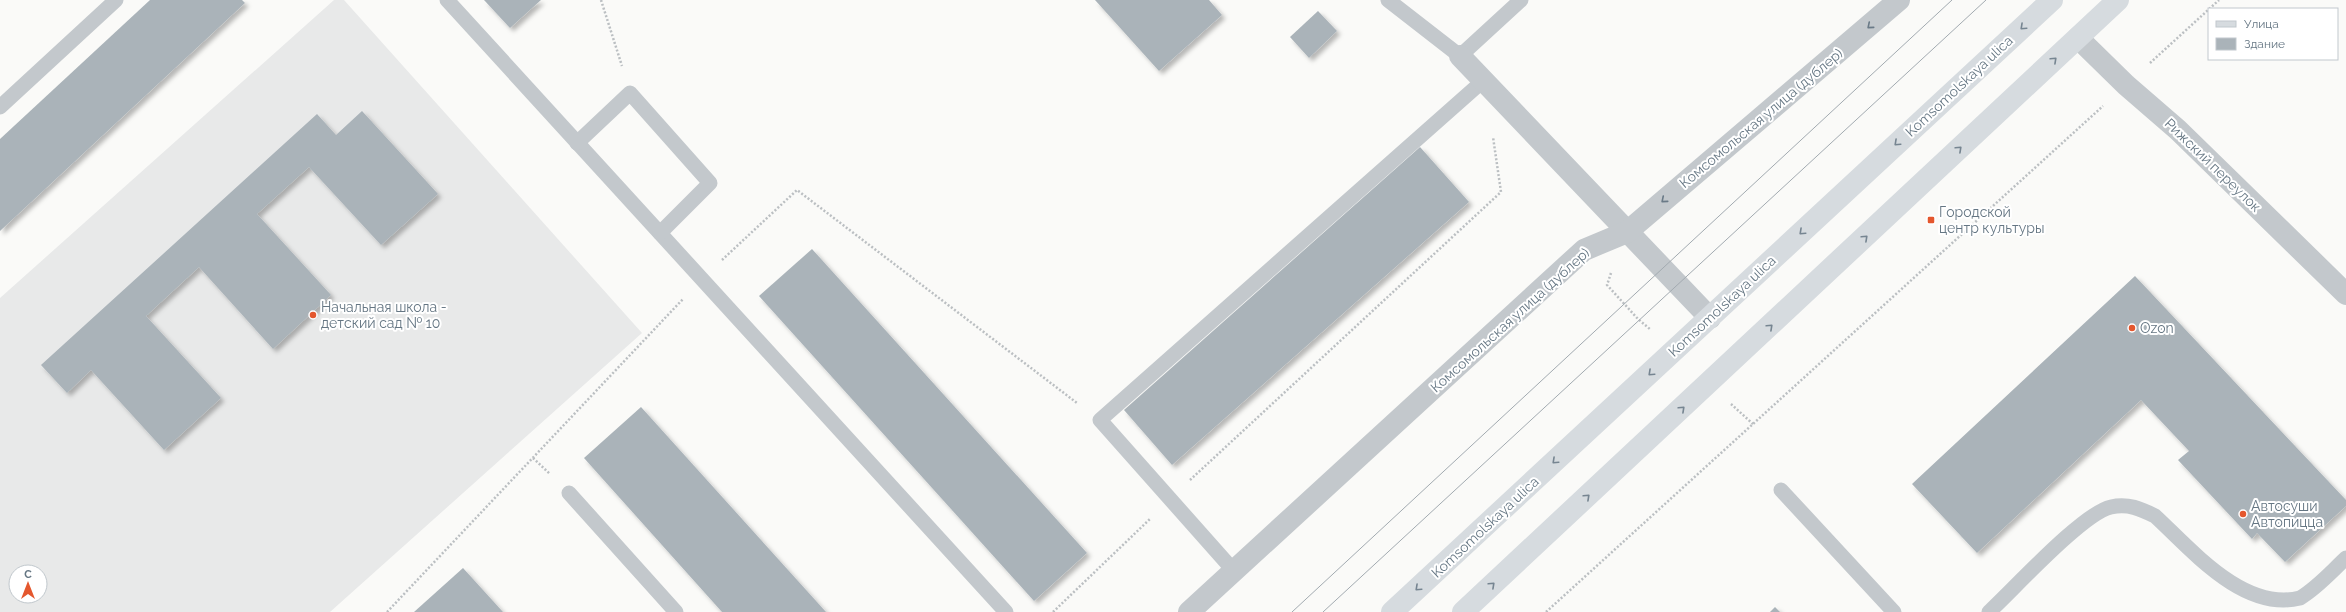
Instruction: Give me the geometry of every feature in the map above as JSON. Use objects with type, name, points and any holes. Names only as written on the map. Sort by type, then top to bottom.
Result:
[{"type":"main road","name":"Komsomolskaya ulica","points":[[1392,612],[2052,0]]},
{"type":"main road","points":[[1463,612],[1742,354],[2118,0]]},
{"type":"street","name":"Комсомольская улица (дублер)","points":[[1189,612],[1584,250],[1627,232],[1888,4]]},
{"type":"street","name":"Рижский переулок","points":[[2078,38],[2126,85],[2178,130],[2346,294]]},
{"type":"street","points":[[1460,56],[1710,318]]},
{"type":"lane","points":[[0,107],[116,0]]},
{"type":"lane","points":[[447,0],[1006,612]]},
{"type":"lane","points":[[1388,0],[1460,56],[1521,0]]},
{"type":"lane","points":[[1234,571],[1100,420],[1484,80]]},
{"type":"lane","points":[[577,143],[630,93],[710,183],[660,233]]},
{"type":"lane","points":[[1781,490],[1894,612]]},
{"type":"lane","points":[[569,493],[676,612]]},
{"type":"lane","points":[[1989,612],[2073,532],[2097,513],[2111,507],[2126,505],[2140,509],[2155,516],[2235,594],[2253,603],[2271,605],[2287,603],[2300,598],[2314,588],[2346,558]]},
{"type":"path","points":[[602,0],[630,93]]},
{"type":"path","points":[[2209,8],[2218,0]]},
{"type":"path","points":[[1546,612],[2208,9]]},
{"type":"path","points":[[1053,612],[1170,499],[1501,192],[1492,132]]},
{"type":"path","points":[[387,612],[702,279],[797,190],[1100,420]]},
{"type":"shaded area","name":"Начальная школа - детский сад № 10","points":[[334,0],[344,0],[642,333],[330,612],[0,612],[0,298]]},
{"type":"building","points":[[150,0],[242,0],[245,3],[0,231],[0,139]]},
{"type":"building","points":[[484,0],[541,0],[510,28]]},
{"type":"building","points":[[1095,0],[1209,0],[1222,15],[1159,71]]},
{"type":"building","points":[[1318,11],[1337,31],[1309,58],[1290,37]]},
{"type":"building","points":[[362,111],[438,194],[381,245],[309,167],[257,214],[331,295],[273,349],[199,267],[146,316],[221,398],[164,450],[91,370],[67,393],[41,365],[317,114],[336,135]]},
{"type":"building","points":[[1420,147],[1469,202],[1172,465],[1124,410]]},
{"type":"building","points":[[812,249],[1087,553],[1034,601],[759,296]]},
{"type":"building","points":[[2135,276],[2346,500],[2346,506],[2285,562],[2257,533],[2252,539],[2178,460],[2189,451],[2141,400],[1977,553],[1912,484]]},
{"type":"building","points":[[641,407],[826,612],[722,612],[584,458]]},
{"type":"building","points":[[463,568],[503,612],[414,612]]},
{"type":"building","points":[[1775,607],[1780,612],[1770,612]]},
{"type":"tram line","points":[[1292,612],[1952,0]]},
{"type":"tram line","points":[[1323,612],[1986,0]]},
{"type":"place","name":"Городской центр культуры","points":[[1931,220]]},
{"type":"place","name":"Начальная школа - детский сад № 10","points":[[313,315]]},
{"type":"place","name":"Ozon","points":[[2132,328]]},
{"type":"place","name":"Автосуши Автопицца","points":[[2243,514]]}]
